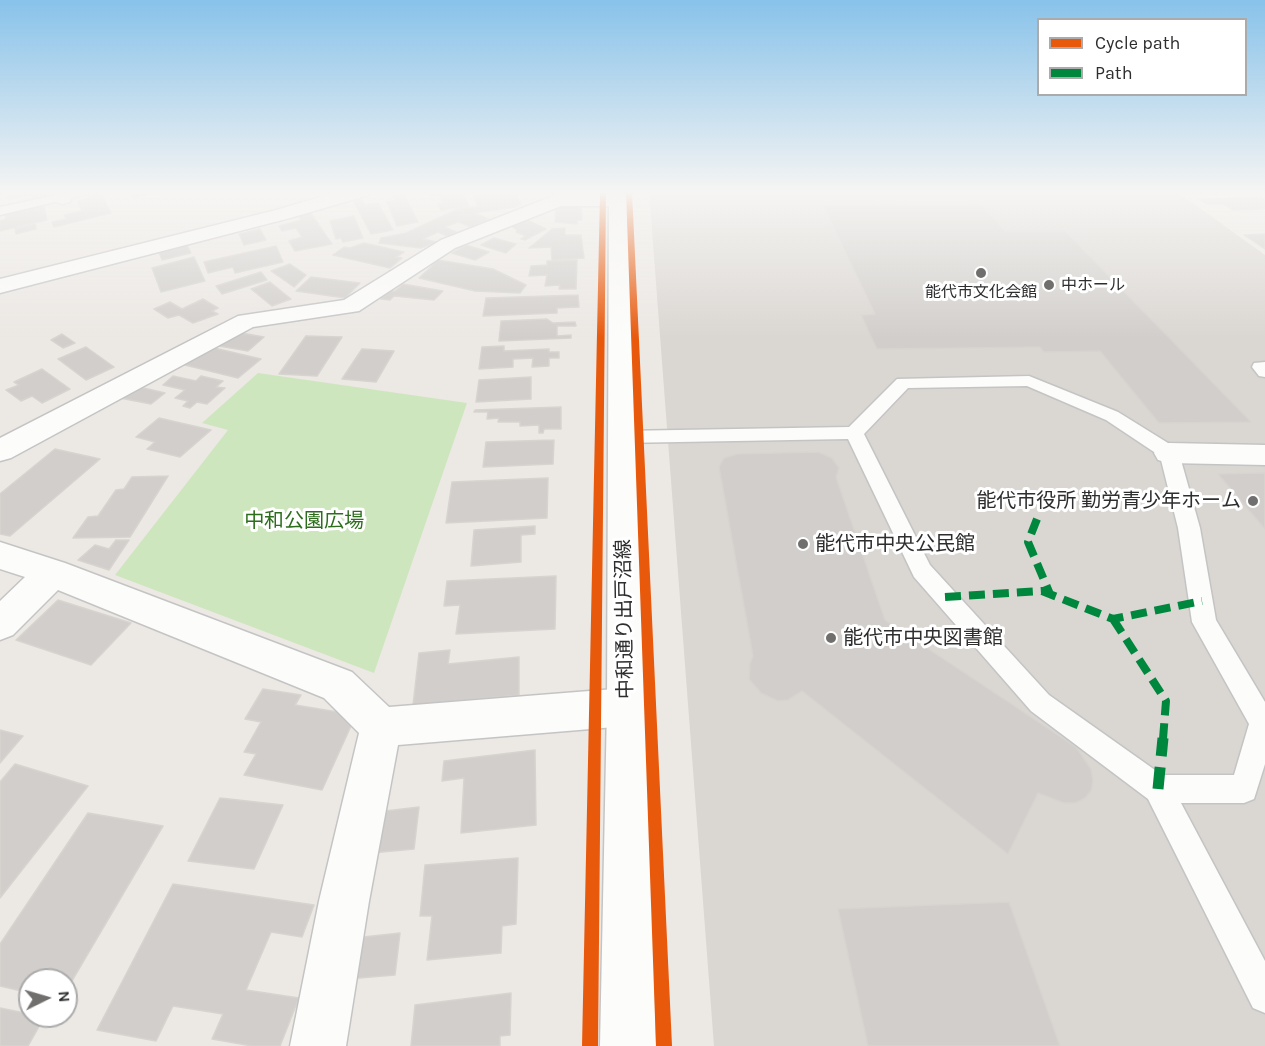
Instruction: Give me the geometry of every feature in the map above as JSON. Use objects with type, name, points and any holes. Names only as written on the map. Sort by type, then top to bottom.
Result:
[{"type":"street","points":[[0,286],[182,240]]},
{"type":"street","points":[[0,451],[247,321],[351,306],[448,244],[458,240]]},
{"type":"street","name":"中和通り出戸沼線","points":[[619,240],[627,707],[628,1046]]},
{"type":"street","points":[[1169,453],[1265,455]]},
{"type":"street","points":[[0,555],[53,573],[338,685],[381,728],[627,707]]},
{"type":"street","points":[[0,624],[53,573]]},
{"type":"street","points":[[318,1046],[381,728]]},
{"type":"lane","points":[[1265,367],[1260,367],[1265,372]]},
{"type":"lane","points":[[622,437],[854,433],[903,383],[1029,381],[1112,416],[1169,453],[1189,528],[1204,622],[1263,723],[1244,789],[1158,789]]},
{"type":"lane","points":[[854,433],[922,571],[1040,703],[1158,789],[1265,996]]},
{"type":"green space","name":"中和公園広場","points":[[258,373],[467,403],[374,673],[115,575],[228,430],[202,423]]},
{"type":"shaded area","points":[[653,240],[1244,240],[1265,255],[1265,1046],[714,1046]]},
{"type":"building","points":[[242,240],[266,240],[244,245]]},
{"type":"building","points":[[329,240],[332,244],[295,251],[289,241]]},
{"type":"building","points":[[380,240],[437,242],[421,248],[379,243]]},
{"type":"building","points":[[491,240],[516,244],[506,253],[481,245]]},
{"type":"building","points":[[539,240],[582,240],[584,258],[552,260],[551,247],[529,248]]},
{"type":"building","name":"能代市文化会館","points":[[840,240],[1074,240],[1251,422],[1159,423],[1100,351],[1044,352],[1040,347],[877,349],[861,315],[875,314]]},
{"type":"building","points":[[1251,240],[1265,240],[1265,249]]},
{"type":"building","points":[[364,243],[404,252],[396,257],[402,258],[390,268],[333,255],[344,247],[350,248]]},
{"type":"building","points":[[187,245],[191,253],[162,260],[159,252]]},
{"type":"building","points":[[466,245],[489,252],[475,260],[452,253]]},
{"type":"building","points":[[276,246],[283,262],[235,273],[233,267],[208,273],[204,262]]},
{"type":"building","points":[[194,257],[205,281],[161,292],[152,268]]},
{"type":"building","points":[[438,260],[493,269],[526,285],[520,293],[475,291],[419,278]]},
{"type":"building","points":[[577,260],[576,289],[559,289],[560,285],[545,286],[547,275],[529,276],[531,266],[547,265],[547,261]]},
{"type":"building","points":[[290,264],[306,275],[294,287],[271,271]]},
{"type":"building","points":[[261,272],[267,280],[222,294],[216,286]]},
{"type":"building","points":[[311,277],[360,283],[345,298],[296,291]]},
{"type":"building","points":[[270,282],[291,299],[272,306],[251,289]]},
{"type":"building","points":[[403,284],[443,291],[434,300],[394,296],[390,300],[381,299],[389,291],[395,291]]},
{"type":"building","points":[[578,295],[579,307],[557,308],[557,313],[483,316],[486,298]]},
{"type":"building","points":[[203,299],[218,308],[212,311],[218,314],[193,323],[179,315],[168,318],[154,309],[170,302],[182,309]]},
{"type":"building","points":[[547,319],[553,323],[575,322],[576,326],[557,326],[557,336],[571,335],[571,338],[499,341],[501,321]]},
{"type":"building","points":[[236,332],[264,337],[248,351],[219,346]]},
{"type":"building","points":[[62,334],[75,343],[63,348],[51,340]]},
{"type":"building","points":[[306,336],[342,337],[317,376],[279,374]]},
{"type":"building","points":[[504,346],[504,351],[549,349],[549,352],[559,352],[559,358],[549,358],[549,366],[532,367],[533,358],[513,359],[513,367],[479,369],[482,347]]},
{"type":"building","points":[[86,347],[114,367],[86,380],[58,359]]},
{"type":"building","points":[[210,347],[261,359],[238,378],[185,365]]},
{"type":"building","points":[[362,349],[394,351],[376,382],[342,379]]},
{"type":"building","points":[[42,369],[70,389],[42,403],[32,396],[21,401],[6,390],[19,385],[14,382]]},
{"type":"building","points":[[173,376],[196,381],[201,376],[223,381],[216,387],[225,388],[207,404],[197,402],[190,408],[183,406],[188,401],[175,398],[185,390],[163,385]]},
{"type":"building","points":[[531,377],[531,399],[476,402],[479,380]]},
{"type":"building","points":[[135,386],[165,393],[151,404],[120,398]]},
{"type":"building","points":[[561,407],[561,429],[544,429],[543,433],[539,433],[539,425],[520,426],[520,422],[498,422],[499,418],[487,419],[488,412],[474,412],[475,410]]},
{"type":"building","points":[[159,418],[211,430],[180,457],[147,449],[155,442],[136,437]]},
{"type":"building","points":[[554,440],[553,464],[483,467],[486,442]]},
{"type":"building","points":[[55,449],[100,459],[10,536],[0,534],[0,494]]},
{"type":"building","name":"能代市中央図書館","points":[[818,452],[832,458],[839,468],[836,477],[885,620],[1076,747],[1091,769],[1093,781],[1091,791],[1076,803],[1064,803],[1038,793],[1008,854],[802,691],[788,700],[778,701],[761,693],[749,679],[753,656],[719,467],[724,458],[737,454]]},
{"type":"building","name":"能代市役所 勤労青少年ホーム","points":[[1265,473],[1265,529],[1218,474]]},
{"type":"building","points":[[168,476],[130,537],[73,538],[88,517],[98,516],[116,490],[124,489],[132,477]]},
{"type":"building","points":[[548,478],[547,518],[446,523],[452,482]]},
{"type":"building","points":[[535,526],[535,534],[521,535],[521,562],[471,566],[474,530]]},
{"type":"building","points":[[116,540],[129,540],[109,570],[78,560],[95,545],[109,549]]},
{"type":"building","points":[[556,576],[555,629],[456,634],[460,605],[444,606],[447,581]]},
{"type":"building","points":[[58,600],[131,623],[91,665],[16,640]]},
{"type":"building","points":[[450,650],[448,664],[519,657],[519,695],[413,705],[419,653]]},
{"type":"building","points":[[263,689],[301,695],[295,705],[356,715],[322,790],[244,775],[256,754],[244,752],[261,722],[245,719]]},
{"type":"building","points":[[0,730],[23,736],[0,763]]},
{"type":"building","points":[[535,750],[536,825],[461,833],[464,778],[442,781],[444,761]]},
{"type":"building","points":[[15,764],[88,786],[0,898],[0,782]]},
{"type":"building","points":[[220,798],[283,805],[254,869],[188,861]]},
{"type":"building","points":[[419,807],[414,849],[371,853],[377,812]]},
{"type":"building","points":[[88,813],[163,826],[78,971],[78,968],[18,968],[18,990],[0,986],[0,944]]},
{"type":"building","points":[[518,858],[516,924],[502,926],[501,953],[427,960],[432,916],[420,916],[425,865]]},
{"type":"building","points":[[173,884],[314,905],[302,937],[271,932],[246,990],[299,998],[280,1046],[252,1046],[212,1039],[223,1014],[173,1006],[156,1041],[97,1030]]},
{"type":"building","points":[[1009,902],[1060,1046],[868,1046],[838,909]]},
{"type":"building","points":[[400,933],[395,975],[347,979],[354,938]]},
{"type":"building","points":[[511,993],[510,1035],[500,1036],[500,1046],[411,1046],[415,1005]]},
{"type":"building","points":[[0,1008],[18,1012],[18,1028],[38,1028],[28,1046],[0,1046]]},
{"type":"marked path","points":[[1037,519],[1028,542],[1050,594]]},
{"type":"marked path","points":[[945,597],[1042,591],[1113,619],[1202,601]]},
{"type":"marked path","points":[[1113,619],[1166,701],[1158,789]]},
{"type":"cycle path","points":[[590,1046],[602,240]]},
{"type":"cycle path","points":[[631,240],[664,1046]]},
{"type":"place","name":"能代市文化会館","points":[[981,273]]},
{"type":"place","name":"中ホール","points":[[1049,285]]},
{"type":"place","name":"能代市役所 勤労青少年ホーム","points":[[1253,501]]},
{"type":"place","name":"能代市中央公民館","points":[[803,544]]},
{"type":"place","name":"能代市中央図書館","points":[[831,638]]}]
